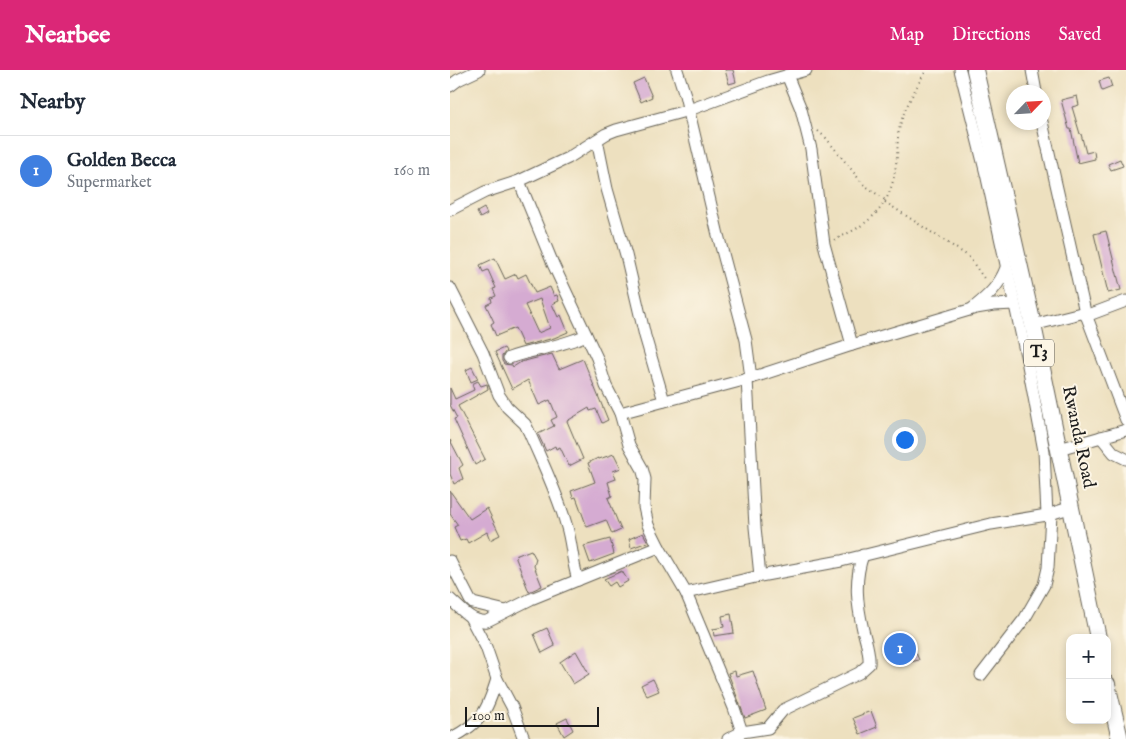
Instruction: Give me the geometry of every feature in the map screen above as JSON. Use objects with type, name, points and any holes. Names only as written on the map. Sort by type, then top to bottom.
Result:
[{"type":"highway","name":"Rwanda Road","points":[[975,70],[1033,325],[1097,634]]},
{"type":"highway","points":[[1111,701],[1120,739]]},
{"type":"street","points":[[450,86],[479,70]]},
{"type":"street","points":[[677,70],[689,110],[718,236],[746,340],[755,527],[760,576]]},
{"type":"street","points":[[451,205],[519,181],[568,158],[606,134],[630,125],[689,110],[767,76],[787,75],[806,70]]},
{"type":"street","points":[[960,70],[987,178],[1028,360],[1044,451],[1049,514],[1048,568],[1044,585],[1025,618],[981,675]]},
{"type":"street","points":[[1032,70],[1035,85]]},
{"type":"street","points":[[787,75],[802,109],[811,149],[824,244],[852,345]]},
{"type":"street","points":[[1044,130],[1086,314],[1126,420]]},
{"type":"street","points":[[597,140],[605,181],[626,255],[645,336],[664,401]]},
{"type":"street","points":[[519,181],[553,264],[597,358],[606,386],[620,413],[629,445],[642,468],[645,478],[645,516],[659,548],[686,594],[744,734]]},
{"type":"street","points":[[971,310],[993,291],[1001,280],[1006,268]]},
{"type":"street","points":[[450,288],[483,354],[499,395],[507,407],[525,424],[546,471],[567,526],[578,580]]},
{"type":"street","points":[[1033,325],[1086,314],[1126,301]]},
{"type":"street","points":[[620,413],[749,379],[852,345],[971,310],[994,305],[1014,304]]},
{"type":"street","points":[[509,358],[528,351],[569,343],[586,335]]},
{"type":"street","points":[[1059,449],[1126,430]]},
{"type":"street","points":[[1101,437],[1114,453],[1126,459]]},
{"type":"street","points":[[686,594],[760,576],[863,555],[991,524],[1049,514],[1072,506]]},
{"type":"street","points":[[470,617],[481,622],[487,621],[531,599],[659,548]]},
{"type":"street","points":[[728,739],[768,728],[783,710],[859,673],[868,664],[870,654],[861,620],[857,580],[863,555]]},
{"type":"street","points":[[450,561],[470,600],[474,603],[506,610]]},
{"type":"street","points":[[450,598],[470,617],[486,647],[524,739]]},
{"type":"street","points":[[450,739],[474,724],[483,715],[498,679]]},
{"type":"path","points":[[824,244],[862,225],[880,211],[886,202],[896,166],[900,128],[912,96],[926,70]]},
{"type":"path","points":[[818,131],[826,138],[863,184],[886,202],[968,256],[993,291]]},
{"type":"building","points":[[725,70],[733,70],[736,82],[729,84]]},
{"type":"building","points":[[644,78],[652,97],[641,102],[633,83]]},
{"type":"building","points":[[1109,78],[1112,87],[1102,91],[1099,81]]},
{"type":"building","points":[[1077,96],[1079,105],[1072,107],[1086,153],[1094,151],[1095,159],[1078,163],[1071,129],[1069,129],[1061,100]]},
{"type":"building","points":[[1120,159],[1123,166],[1111,170],[1108,164]]},
{"type":"building","points":[[484,208],[487,214],[480,218],[477,212]]},
{"type":"building","points":[[1106,231],[1121,290],[1108,293],[1094,234]]},
{"type":"building","points":[[495,258],[505,279],[516,274],[518,278],[526,274],[535,293],[550,287],[554,296],[557,295],[559,301],[552,304],[558,317],[561,315],[568,332],[554,338],[523,346],[515,328],[496,336],[491,324],[494,322],[486,305],[492,302],[491,298],[496,296],[493,289],[496,288],[488,270],[483,272],[480,265]],"holes":[[[540,299],[550,328],[538,333],[525,305]]]},
{"type":"building","points":[[504,348],[506,351],[502,356],[502,361],[504,364],[512,365],[513,367],[521,362],[552,354],[559,369],[583,359],[608,420],[602,423],[596,409],[590,411],[589,408],[567,421],[583,459],[569,466],[560,447],[556,449],[555,446],[546,451],[538,434],[554,426],[551,420],[557,417],[550,400],[539,405],[528,380],[512,389],[495,352]]},
{"type":"building","points":[[472,367],[478,379],[471,382],[466,370]]},
{"type":"building","points":[[478,381],[481,386],[487,384],[488,389],[458,406],[485,459],[475,465],[454,419],[457,418],[450,405],[450,388],[455,399],[474,390],[472,384]]},
{"type":"building","points":[[450,440],[463,465],[459,468],[463,479],[454,484],[450,474]]},
{"type":"building","points":[[614,454],[621,468],[613,471],[616,479],[608,482],[612,496],[608,498],[621,530],[612,534],[606,520],[587,527],[576,497],[573,498],[571,491],[595,482],[588,463]]},
{"type":"building","points":[[450,491],[470,519],[487,508],[500,535],[490,540],[487,532],[468,543],[466,539],[460,541],[454,527],[458,525],[450,514]]},
{"type":"building","points":[[643,533],[648,542],[631,548],[629,539]]},
{"type":"building","points":[[610,539],[614,554],[590,563],[584,546]]},
{"type":"building","points":[[531,550],[536,559],[534,566],[542,586],[529,592],[515,556]]},
{"type":"building","points":[[622,571],[628,581],[618,587],[615,582],[609,586],[604,579]]},
{"type":"building","points":[[731,614],[734,633],[714,636],[713,629],[724,627],[722,616]]},
{"type":"building","points":[[547,628],[555,646],[542,653],[534,634]]},
{"type":"building","points":[[910,638],[919,660],[906,663],[905,659],[901,660],[894,643]]},
{"type":"building","points":[[576,651],[589,674],[573,684],[560,662]]},
{"type":"building","points":[[735,671],[736,676],[753,671],[766,710],[745,718],[728,673]]},
{"type":"building","points":[[653,679],[659,691],[647,696],[641,685]]},
{"type":"building","points":[[871,711],[877,727],[860,734],[853,718]]},
{"type":"building","points":[[567,718],[573,730],[564,736],[557,723]]},
{"type":"place","name":"Golden Becca","points":[[900,649]]}]
